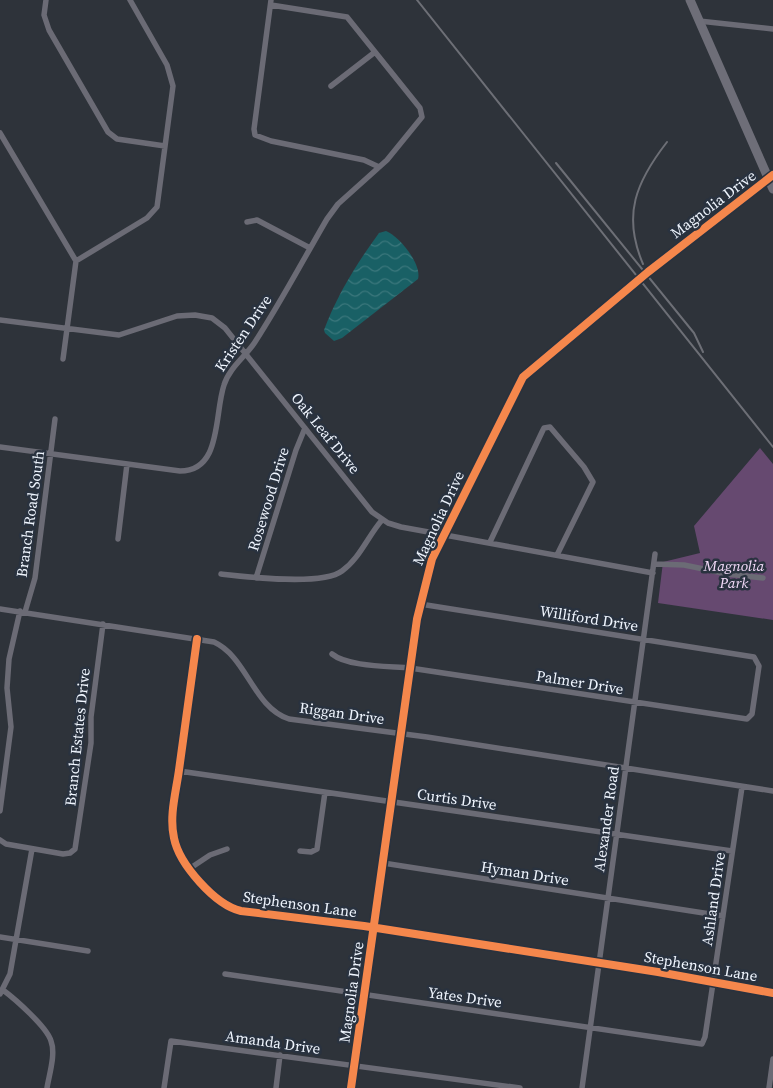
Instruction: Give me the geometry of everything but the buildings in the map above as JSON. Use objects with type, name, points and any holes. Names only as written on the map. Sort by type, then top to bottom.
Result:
[{"type":"main road","points":[[690,0],[771,177],[773,189]]},
{"type":"street","points":[[46,0],[44,15],[49,30],[108,132],[117,139],[165,146]]},
{"type":"street","points":[[76,261],[147,218],[156,207],[172,95],[172,77],[130,0]]},
{"type":"street","points":[[331,86],[375,52],[345,16],[271,3],[254,134],[258,138],[364,160],[379,167]]},
{"type":"street","points":[[699,21],[773,29]]},
{"type":"street","name":"Kristen Drive","points":[[0,447],[185,471],[195,469],[205,463],[212,445],[224,384],[246,354],[332,210],[379,167],[422,116],[420,108],[375,52]]},
{"type":"street","points":[[0,133],[76,261],[63,359]]},
{"type":"street","name":"Magnolia Drive","points":[[351,1088],[420,604],[429,568],[444,534],[523,377],[648,272],[771,177]]},
{"type":"street","points":[[247,222],[257,220],[310,248]]},
{"type":"street","name":"Oak Leaf Drive","points":[[0,320],[122,335],[177,316],[201,315],[212,318],[222,324],[372,512],[382,520],[393,525],[653,573]]},
{"type":"street","name":"Branch Road South","points":[[0,811],[12,727],[7,688],[9,659],[22,612],[35,578],[55,419]]},
{"type":"street","points":[[490,542],[544,428],[550,427],[592,479],[591,487],[578,508],[557,554]]},
{"type":"street","name":"Rosewood Drive","points":[[256,578],[296,450],[305,428]]},
{"type":"street","points":[[118,540],[127,464]]},
{"type":"street","points":[[221,574],[256,578],[308,578],[337,574],[354,559],[382,520]]},
{"type":"street","name":"Alexander Road","points":[[582,1088],[655,554]]},
{"type":"street","points":[[654,564],[684,565],[728,574],[762,578]]},
{"type":"street","name":"Williford Drive","points":[[420,604],[754,657],[757,660],[759,669],[752,714],[748,719]]},
{"type":"street","name":"Riggan Drive","points":[[0,608],[214,642],[225,648],[271,708],[284,717],[401,733],[773,791]]},
{"type":"street","name":"Branch Estates Drive","points":[[32,849],[63,854],[72,852],[76,846],[91,743],[90,716],[103,624]]},
{"type":"street","name":"Stephenson Lane","points":[[197,639],[174,807],[173,835],[178,852],[189,869],[216,897],[237,910],[374,928],[714,981],[746,990],[773,993]]},
{"type":"street","name":"Palmer Drive","points":[[332,654],[338,660],[410,668],[748,719]]},
{"type":"street","name":"Curtis Drive","points":[[179,771],[732,851]]},
{"type":"street","name":"Ashland Drive","points":[[702,1044],[705,1037],[714,981],[742,787]]},
{"type":"street","points":[[300,851],[316,851],[326,792]]},
{"type":"street","points":[[0,840],[6,844],[32,849],[10,974],[2,992],[39,1024],[51,1040],[52,1048],[47,1088]]},
{"type":"street","points":[[189,869],[210,855],[227,849]]},
{"type":"street","name":"Hyman Drive","points":[[383,863],[723,916]]},
{"type":"street","points":[[0,937],[88,952]]},
{"type":"street","name":"Yates Drive","points":[[225,974],[702,1044]]},
{"type":"street","name":"Amanda Drive","points":[[164,1088],[171,1040],[520,1088]]},
{"type":"street","points":[[276,1088],[280,1055]]},
{"type":"street","points":[[769,1088],[773,1059]]},
{"type":"green space","name":"Magnolia Park","points":[[760,448],[773,464],[773,620],[658,603],[663,562],[700,553],[694,526]]},
{"type":"water","points":[[386,231],[397,238],[408,251],[417,266],[418,279],[342,338],[334,341],[324,330],[335,304],[371,244],[379,233]]},
{"type":"railway","points":[[417,0],[773,447]]},
{"type":"railway","points":[[643,264],[637,246],[633,214],[640,185],[647,171],[667,142]]},
{"type":"railway","points":[[556,163],[694,333],[703,352]]},
{"type":"cycle path","points":[[351,1088],[417,619],[432,559],[523,377],[648,272],[773,175]]},
{"type":"cycle path","points":[[197,639],[172,821],[174,838],[183,860],[200,882],[220,901],[241,911],[364,926],[658,972],[773,993]]}]
